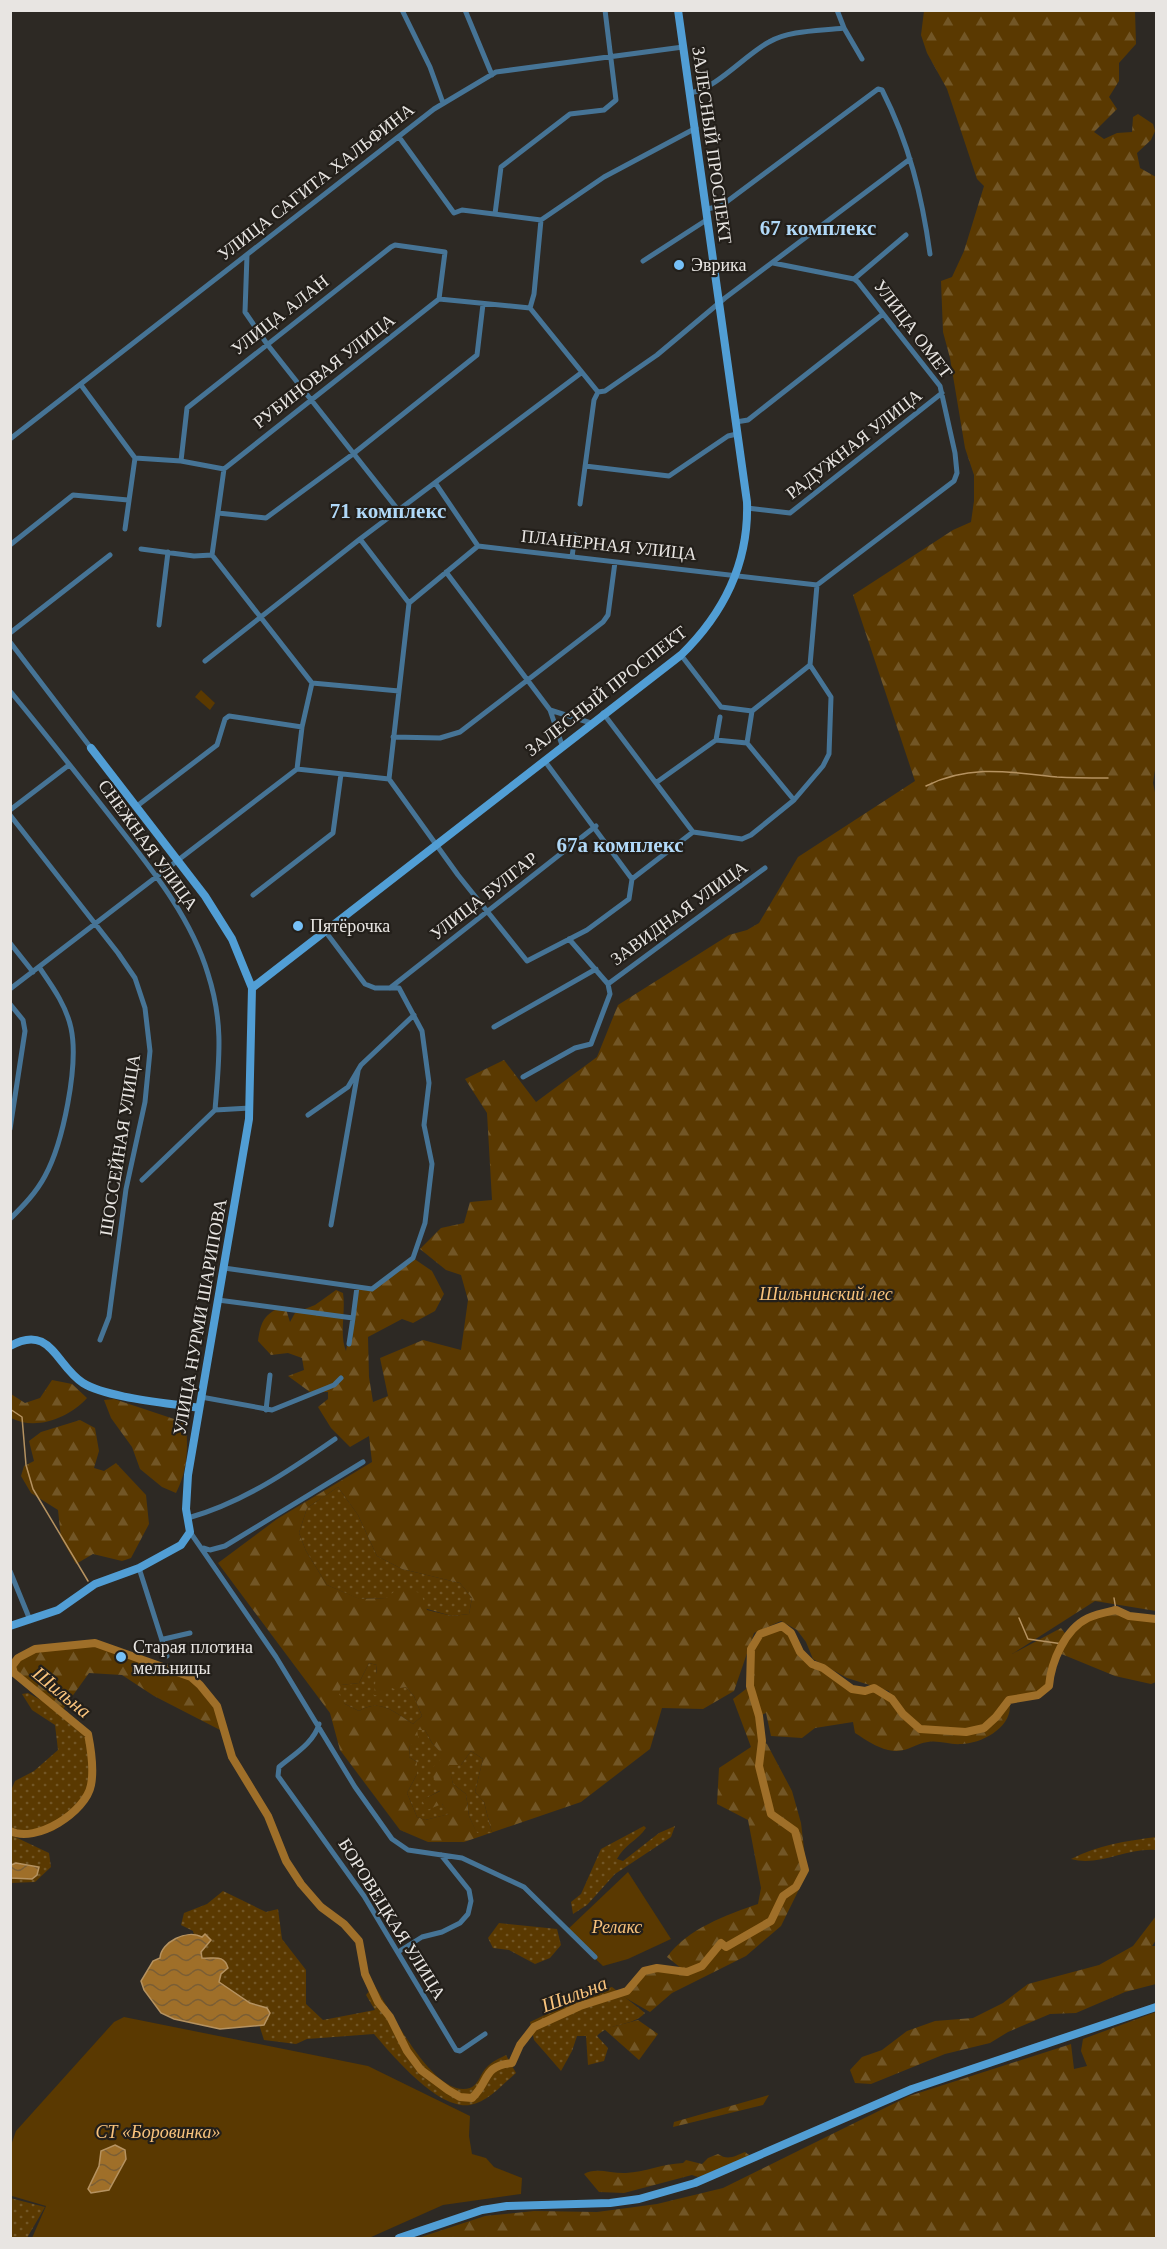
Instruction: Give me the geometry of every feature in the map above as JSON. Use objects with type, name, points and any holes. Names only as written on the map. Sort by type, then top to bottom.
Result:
[{"type":"main road","name":"ЗАЛЕСНЫЙ ПРОСПЕКТ","points":[[252,987],[603,713],[681,655],[699,638],[718,610],[737,574],[746,534],[747,507],[678,10]]},
{"type":"main road","points":[[91,748],[179,859],[231,939],[252,987]]},
{"type":"main road","name":"УЛИЦА НУРМИ ШАРИПОВА","points":[[190,1532],[185,1497],[250,1108],[252,987]]},
{"type":"main road","points":[[10,1346],[19,1341],[43,1342],[53,1350],[69,1373],[91,1387],[199,1408]]},
{"type":"main road","points":[[10,1626],[58,1610],[95,1584],[139,1568],[176,1549],[187,1539],[190,1532]]},
{"type":"main road","points":[[399,2238],[483,2210],[507,2206],[610,2204],[639,2199],[695,2183],[912,2089],[1156,2007]]},
{"type":"street","points":[[402,10],[430,67],[443,103]]},
{"type":"street","points":[[465,10],[492,75]]},
{"type":"street","points":[[495,213],[501,167],[570,114],[604,110],[616,100],[605,10]]},
{"type":"street","points":[[837,10],[843,28],[862,59]]},
{"type":"street","points":[[690,93],[704,89],[777,38],[843,28]]},
{"type":"street","name":"УЛИЦА САГИТА ХАЛЬФИНА","points":[[10,439],[443,103],[492,75],[508,70],[683,47]]},
{"type":"street","points":[[707,209],[721,207],[878,88],[882,90],[897,120],[910,159],[924,210],[930,254]]},
{"type":"street","points":[[399,137],[454,213],[462,210],[541,220],[604,177],[696,128]]},
{"type":"street","points":[[580,504],[594,400],[598,393],[605,391],[657,355],[910,159]]},
{"type":"street","points":[[643,261],[708,219]]},
{"type":"street","points":[[530,308],[534,294],[541,220]]},
{"type":"street","points":[[854,279],[906,235]]},
{"type":"street","name":"УЛИЦА АЛАН","points":[[181,461],[187,408],[391,247],[395,245],[445,252],[439,299]]},
{"type":"street","points":[[247,255],[245,312],[267,344],[399,511]]},
{"type":"street","name":"УЛИЦА ОМЕТ","points":[[773,263],[854,279],[935,378],[942,393],[956,459],[957,473],[954,481],[817,585]]},
{"type":"street","points":[[439,299],[530,308],[598,393]]},
{"type":"street","name":"РУБИНОВАЯ УЛИЦА","points":[[224,469],[439,299]]},
{"type":"street","points":[[218,513],[266,518],[353,454],[477,355],[483,304]]},
{"type":"street","points":[[736,422],[747,420],[883,314]]},
{"type":"street","points":[[205,661],[360,539],[581,373]]},
{"type":"street","points":[[81,384],[135,458],[125,529]]},
{"type":"street","name":"РАДУЖНАЯ УЛИЦА","points":[[747,507],[790,513],[942,393]]},
{"type":"street","points":[[585,466],[669,476],[728,436],[737,434]]},
{"type":"street","points":[[135,458],[181,461],[224,469],[212,555],[312,683],[399,691]]},
{"type":"street","points":[[436,484],[478,546],[409,603],[389,779],[436,844],[527,961],[587,930],[629,899],[632,879],[596,826],[544,760]]},
{"type":"street","points":[[10,545],[73,495],[128,500]]},
{"type":"street","points":[[572,557],[575,535]]},
{"type":"street","points":[[360,539],[409,603]]},
{"type":"street","name":"ПЛАНЕРНАЯ УЛИЦА","points":[[478,546],[817,585]]},
{"type":"street","points":[[141,549],[212,555]]},
{"type":"street","points":[[159,626],[168,552]]},
{"type":"street","points":[[10,633],[110,555]]},
{"type":"street","points":[[393,737],[450,737],[527,680],[608,615],[615,562]]},
{"type":"street","points":[[446,572],[550,710],[562,745]]},
{"type":"street","points":[[632,879],[693,832],[742,838],[751,836],[794,800],[823,766],[828,753],[831,697],[810,665],[817,585]]},
{"type":"street","points":[[10,642],[91,748]]},
{"type":"street","points":[[681,655],[721,707],[752,711]]},
{"type":"street","points":[[747,743],[752,711],[810,665]]},
{"type":"street","points":[[297,769],[302,727],[312,683]]},
{"type":"street","name":"СНЕЖНАЯ УЛИЦА","points":[[10,690],[156,876],[192,932],[209,976],[221,1050],[216,1110]]},
{"type":"street","points":[[550,710],[591,723]]},
{"type":"street","points":[[603,713],[693,832]]},
{"type":"street","points":[[137,806],[217,745],[225,719],[229,716],[302,727]]},
{"type":"street","points":[[716,740],[720,717]]},
{"type":"street","points":[[657,782],[716,740],[747,743],[794,800]]},
{"type":"street","points":[[10,810],[69,765]]},
{"type":"street","points":[[10,988],[297,769],[389,779]]},
{"type":"street","points":[[253,895],[333,833],[341,774]]},
{"type":"street","name":"ШОССЕЙНАЯ УЛИЦА","points":[[10,815],[135,978],[146,1008],[150,1051],[145,1102],[126,1189],[109,1317],[100,1341]]},
{"type":"street","name":"УЛИЦА БУЛГАР","points":[[390,988],[596,826]]},
{"type":"street","name":"ЗАВИДНАЯ УЛИЦА","points":[[523,1077],[575,1048],[591,1044],[610,994],[608,984],[765,868]]},
{"type":"street","points":[[224,1268],[372,1289],[413,1258],[425,1223],[432,1164],[424,1125],[429,1083],[422,1031],[399,988],[375,988],[365,984],[325,932]]},
{"type":"street","points":[[569,939],[608,984]]},
{"type":"street","points":[[10,944],[31,974]]},
{"type":"street","points":[[10,1219],[33,1195],[52,1162],[74,1063],[74,1044],[67,1017],[57,993],[39,967]]},
{"type":"street","name":"ЗАВИДНАЯ УЛИЦА","points":[[494,1027],[596,969]]},
{"type":"street","points":[[10,1004],[23,1020],[25,1031],[10,1129]]},
{"type":"street","points":[[308,1115],[348,1087],[361,1065],[414,1015]]},
{"type":"street","points":[[331,1225],[358,1071]]},
{"type":"street","points":[[348,1087],[352,1100]]},
{"type":"street","points":[[142,1180],[216,1110],[250,1108]]},
{"type":"street","points":[[349,1344],[357,1287]]},
{"type":"street","points":[[218,1300],[353,1318]]},
{"type":"street","points":[[266,1410],[270,1375]]},
{"type":"street","points":[[201,1397],[266,1410],[280,1408],[334,1385],[341,1378]]},
{"type":"street","points":[[188,1518],[237,1500],[284,1474],[335,1439]]},
{"type":"street","points":[[203,1547],[210,1550],[225,1546],[363,1462]]},
{"type":"street","points":[[190,1532],[203,1547],[319,1724],[355,1788],[392,1839],[408,1850],[462,1858],[524,1887],[596,1957]]},
{"type":"street","points":[[139,1568],[164,1639],[167,1656]]},
{"type":"street","points":[[10,1570],[30,1620]]},
{"type":"street","points":[[164,1639],[190,1633]]},
{"type":"street","name":"БОРОВЕЦКАЯ УЛИЦА","points":[[319,1724],[311,1740],[279,1767],[277,1773],[364,1896],[456,2050],[460,2051],[485,2034]]},
{"type":"street","points":[[398,1952],[422,1936],[442,1932],[460,1923],[468,1914],[471,1901],[468,1890],[446,1859],[438,1854]]},
{"type":"green space","name":"Шильнинский лес","points":[[924,11],[1135,11],[1136,44],[1119,63],[1119,81],[1109,97],[1117,109],[1094,132],[1104,139],[1117,133],[1132,132],[1133,117],[1138,114],[1153,124],[1155,131],[1151,140],[1137,153],[1140,168],[1156,177],[1156,763],[1153,783],[1156,797],[1156,1611],[1095,1601],[1012,1654],[1061,1628],[1067,1636],[1087,1618],[1116,1610],[1129,1616],[1156,1619],[1156,1682],[1151,1684],[1115,1676],[1059,1653],[1051,1668],[1049,1686],[1038,1695],[1009,1700],[1008,1717],[1003,1725],[988,1737],[961,1744],[928,1742],[900,1751],[884,1749],[867,1741],[855,1733],[853,1722],[815,1728],[802,1738],[771,1736],[766,1713],[759,1716],[762,1741],[767,1744],[792,1791],[801,1823],[807,1873],[781,1926],[746,1956],[672,1993],[650,2012],[617,1993],[628,1988],[647,1970],[686,1972],[667,1957],[675,1947],[708,1924],[758,1904],[761,1888],[748,1820],[717,1804],[719,1768],[751,1747],[733,1699],[750,1686],[751,1654],[756,1641],[782,1626],[791,1633],[800,1652],[812,1664],[823,1668],[852,1689],[865,1691],[874,1688],[892,1698],[889,1691],[847,1678],[813,1659],[806,1642],[797,1630],[781,1621],[754,1633],[734,1691],[703,1709],[662,1708],[650,1749],[581,1802],[492,1832],[484,1802],[475,1792],[483,1759],[471,1751],[461,1765],[449,1765],[453,1784],[466,1794],[469,1816],[477,1833],[490,1833],[464,1842],[428,1842],[400,1830],[340,1750],[330,1713],[218,1563],[277,1519],[372,1462],[369,1436],[350,1447],[331,1428],[318,1407],[328,1399],[328,1392],[310,1392],[288,1376],[304,1370],[302,1358],[288,1353],[271,1355],[258,1341],[262,1323],[268,1315],[285,1306],[290,1322],[295,1313],[315,1305],[336,1290],[343,1293],[343,1337],[346,1351],[357,1287],[372,1289],[413,1258],[432,1271],[444,1294],[435,1311],[413,1323],[402,1319],[368,1337],[369,1377],[373,1402],[388,1396],[380,1358],[423,1340],[461,1350],[468,1300],[461,1275],[446,1270],[420,1249],[441,1228],[464,1223],[470,1202],[492,1200],[487,1113],[465,1079],[504,1060],[536,1102],[597,1057],[618,1005],[729,935],[747,930],[759,923],[798,857],[915,781],[853,595],[953,530],[971,522],[974,475],[965,448],[950,358],[943,332],[941,281],[952,277],[964,251],[984,186],[977,179],[947,89],[927,53],[921,35]],"holes":[[[338,1487],[358,1515],[377,1556],[402,1569],[460,1583],[472,1598],[469,1614],[452,1616],[427,1610],[421,1593],[398,1588],[387,1598],[360,1599],[327,1585],[306,1551],[299,1533],[307,1508]],[[369,1663],[377,1665],[374,1695],[383,1696],[387,1685],[394,1689],[406,1687],[414,1696],[422,1716],[413,1724],[381,1706],[367,1707],[359,1711],[345,1704],[339,1694],[341,1685],[359,1683]],[[417,1730],[425,1730],[432,1743],[444,1756],[430,1770],[440,1791],[422,1800],[427,1810],[442,1804],[449,1814],[425,1820],[417,1817],[407,1793],[417,1774],[417,1762],[409,1757],[410,1745],[419,1742]]]},
{"type":"green space","points":[[201,690],[215,703],[210,710],[195,697]]},
{"type":"green space","points":[[52,1380],[72,1384],[87,1398],[62,1417],[41,1423],[21,1422],[11,1418],[11,1394],[25,1403],[40,1398]]},
{"type":"green space","points":[[114,1399],[186,1423],[186,1459],[183,1476],[176,1493],[162,1487],[140,1469],[132,1447],[111,1418],[104,1400]]},
{"type":"green space","points":[[80,1420],[95,1428],[99,1451],[94,1468],[104,1471],[116,1463],[146,1495],[149,1524],[131,1558],[122,1561],[93,1554],[76,1564],[61,1538],[58,1510],[31,1493],[21,1476],[24,1466],[34,1461],[29,1441],[41,1432]]},
{"type":"green space","points":[[338,1487],[358,1515],[377,1556],[402,1569],[460,1583],[472,1598],[469,1614],[452,1616],[388,1598],[359,1599],[327,1585],[306,1551],[299,1533],[307,1508]]},
{"type":"green space","points":[[95,1643],[191,1677],[217,1706],[224,1732],[154,1696],[122,1675],[89,1673],[61,1712],[14,1673],[12,1666],[28,1653],[50,1646]]},
{"type":"green space","points":[[369,1663],[377,1665],[376,1673],[386,1683],[396,1687],[406,1687],[414,1696],[422,1716],[413,1724],[381,1706],[367,1707],[359,1711],[345,1704],[338,1695],[340,1685],[359,1683]]},
{"type":"green space","points":[[28,1693],[61,1711],[67,1711],[90,1744],[95,1779],[80,1810],[53,1831],[33,1836],[11,1834],[10,1793],[15,1781],[34,1771],[58,1750],[55,1725],[32,1710],[22,1694]]},
{"type":"green space","points":[[417,1730],[425,1730],[432,1743],[445,1756],[441,1790],[423,1800],[442,1804],[450,1814],[425,1820],[417,1817],[407,1793],[417,1774],[417,1762],[409,1757],[410,1745]]},
{"type":"green space","points":[[471,1751],[483,1759],[475,1792],[484,1802],[492,1833],[477,1834],[469,1816],[466,1794],[453,1784],[448,1764],[461,1765]]},
{"type":"green space","points":[[644,1826],[646,1828],[643,1832],[623,1850],[617,1859],[623,1861],[659,1833],[675,1826],[671,1837],[615,1874],[587,1905],[573,1914],[571,1902],[581,1894],[601,1849]]},
{"type":"green space","points":[[11,1835],[49,1853],[51,1867],[35,1882],[11,1883]]},
{"type":"green space","points":[[1156,1837],[1156,1850],[1135,1851],[1092,1861],[1071,1859],[1102,1847]]},
{"type":"green space","name":"Релакс","points":[[628,1872],[671,1939],[628,1959],[603,1966],[566,1931]]},
{"type":"green space","points":[[223,1891],[266,1912],[278,1909],[282,1939],[306,1970],[306,2004],[323,2020],[375,2010],[366,1995],[374,1985],[414,2050],[442,2080],[456,2088],[470,2088],[489,2065],[506,2055],[516,2073],[483,2100],[470,2105],[457,2104],[444,2099],[417,2080],[374,2034],[307,2039],[296,2044],[264,2040],[255,2012],[231,1995],[214,1979],[201,1959],[193,1931],[181,1925],[184,1913],[207,1904]]},
{"type":"green space","points":[[1156,1916],[1156,1940],[1152,1946],[1156,1946],[1156,1984],[1125,1992],[1076,2013],[1050,2014],[1008,2032],[990,2043],[945,2054],[871,2084],[855,2083],[850,2070],[862,2057],[882,2050],[907,2031],[935,2021],[973,2018],[1003,2003],[1028,1984],[1099,1965],[1133,1946]]},
{"type":"green space","points":[[499,1923],[557,1929],[561,1945],[550,1958],[535,1964],[509,1950],[493,1948],[488,1938]]},
{"type":"green space","points":[[612,1987],[645,2013],[634,2021],[608,2028],[597,2036],[608,2048],[604,2061],[588,2065],[586,2036],[577,2036],[561,2071],[534,2040],[530,2022],[595,1991]]},
{"type":"green space","points":[[1156,2012],[1156,2238],[418,2238],[485,2216],[534,2211],[597,2212],[657,2204],[723,2188],[909,2096],[1071,2044],[1074,2069],[1087,2066],[1081,2051],[1083,2039]]},
{"type":"green space","name":"СТ «Боровинка»","points":[[124,2017],[368,2066],[470,2116],[469,2136],[472,2154],[486,2158],[494,2167],[522,2178],[521,2194],[443,2205],[369,2238],[32,2238],[46,2206],[12,2196],[10,2148],[16,2131],[114,2022]]},
{"type":"green space","points":[[638,2020],[658,2034],[639,2060],[604,2029]]},
{"type":"green space","points":[[769,2095],[763,2105],[673,2127],[674,2122]]},
{"type":"green space","points":[[745,2152],[749,2155],[748,2159],[698,2177],[692,2175],[624,2193],[599,2192],[584,2174],[593,2171],[633,2172],[683,2163],[686,2160],[702,2164],[708,2158],[718,2154],[728,2157]]},
{"type":"green space","points":[[10,2198],[45,2207],[27,2238],[11,2238]]},
{"type":"water","points":[[16,1863],[39,1867],[37,1875],[32,1879],[11,1878],[11,1865]]},
{"type":"water","points":[[205,1934],[211,1940],[201,1952],[202,1958],[218,1958],[224,1961],[228,1968],[221,1974],[219,1982],[250,2003],[267,2008],[270,2013],[264,2025],[220,2029],[174,2019],[161,2013],[144,1990],[141,1981],[153,1961],[160,1958],[161,1952],[170,1942],[182,1936],[202,1937]]},
{"type":"water","points":[[115,2145],[125,2150],[126,2159],[109,2190],[91,2193],[88,2189],[99,2166],[101,2151]]},
{"type":"waterway","points":[[926,786],[958,775],[990,771],[1057,777],[1108,778]]},
{"type":"waterway","points":[[10,1409],[22,1417],[26,1465],[33,1489],[88,1581]]},
{"type":"waterway","points":[[1114,1598],[1116,1610]]},
{"type":"waterway","name":"Шильна","points":[[10,1831],[21,1834],[33,1833],[46,1829],[70,1815],[87,1795],[92,1773],[88,1734],[14,1673],[12,1666],[18,1658],[35,1649],[95,1643],[191,1677],[217,1706],[232,1757],[268,1816],[286,1861],[301,1884],[321,1907],[344,1924],[359,1941],[365,1974],[378,2002],[390,2017],[407,2051],[421,2070],[448,2090],[460,2097],[472,2098],[491,2071],[496,2067],[512,2063],[520,2045],[534,2027],[580,2006],[627,1991],[644,1971],[657,1968],[687,1972],[702,1966],[721,1943],[726,1947],[771,1921],[783,1896],[796,1887],[805,1870],[795,1831],[771,1814],[759,1766],[762,1741],[759,1716],[750,1686],[751,1649],[760,1634],[782,1626],[791,1633],[800,1652],[812,1664],[823,1668],[852,1689],[865,1691],[874,1688],[892,1699],[903,1714],[920,1729],[966,1732],[984,1728],[1009,1700],[1038,1695],[1049,1686],[1056,1657],[1066,1638],[1072,1630],[1088,1618],[1116,1610],[1129,1616],[1156,1619]]},
{"type":"waterway","points":[[1019,1618],[1028,1639],[1063,1644]]},
{"type":"place","name":"Эврика","points":[[679,265]]},
{"type":"place","name":"Пятёрочка","points":[[298,926]]},
{"type":"place","name":"Старая плотина мельницы","points":[[121,1657]]},
{"type":"district","name":"67 комплекс","points":[[818,228]]},
{"type":"district","name":"71 комплекс","points":[[388,511]]},
{"type":"district","name":"67а комплекс","points":[[620,845]]}]
